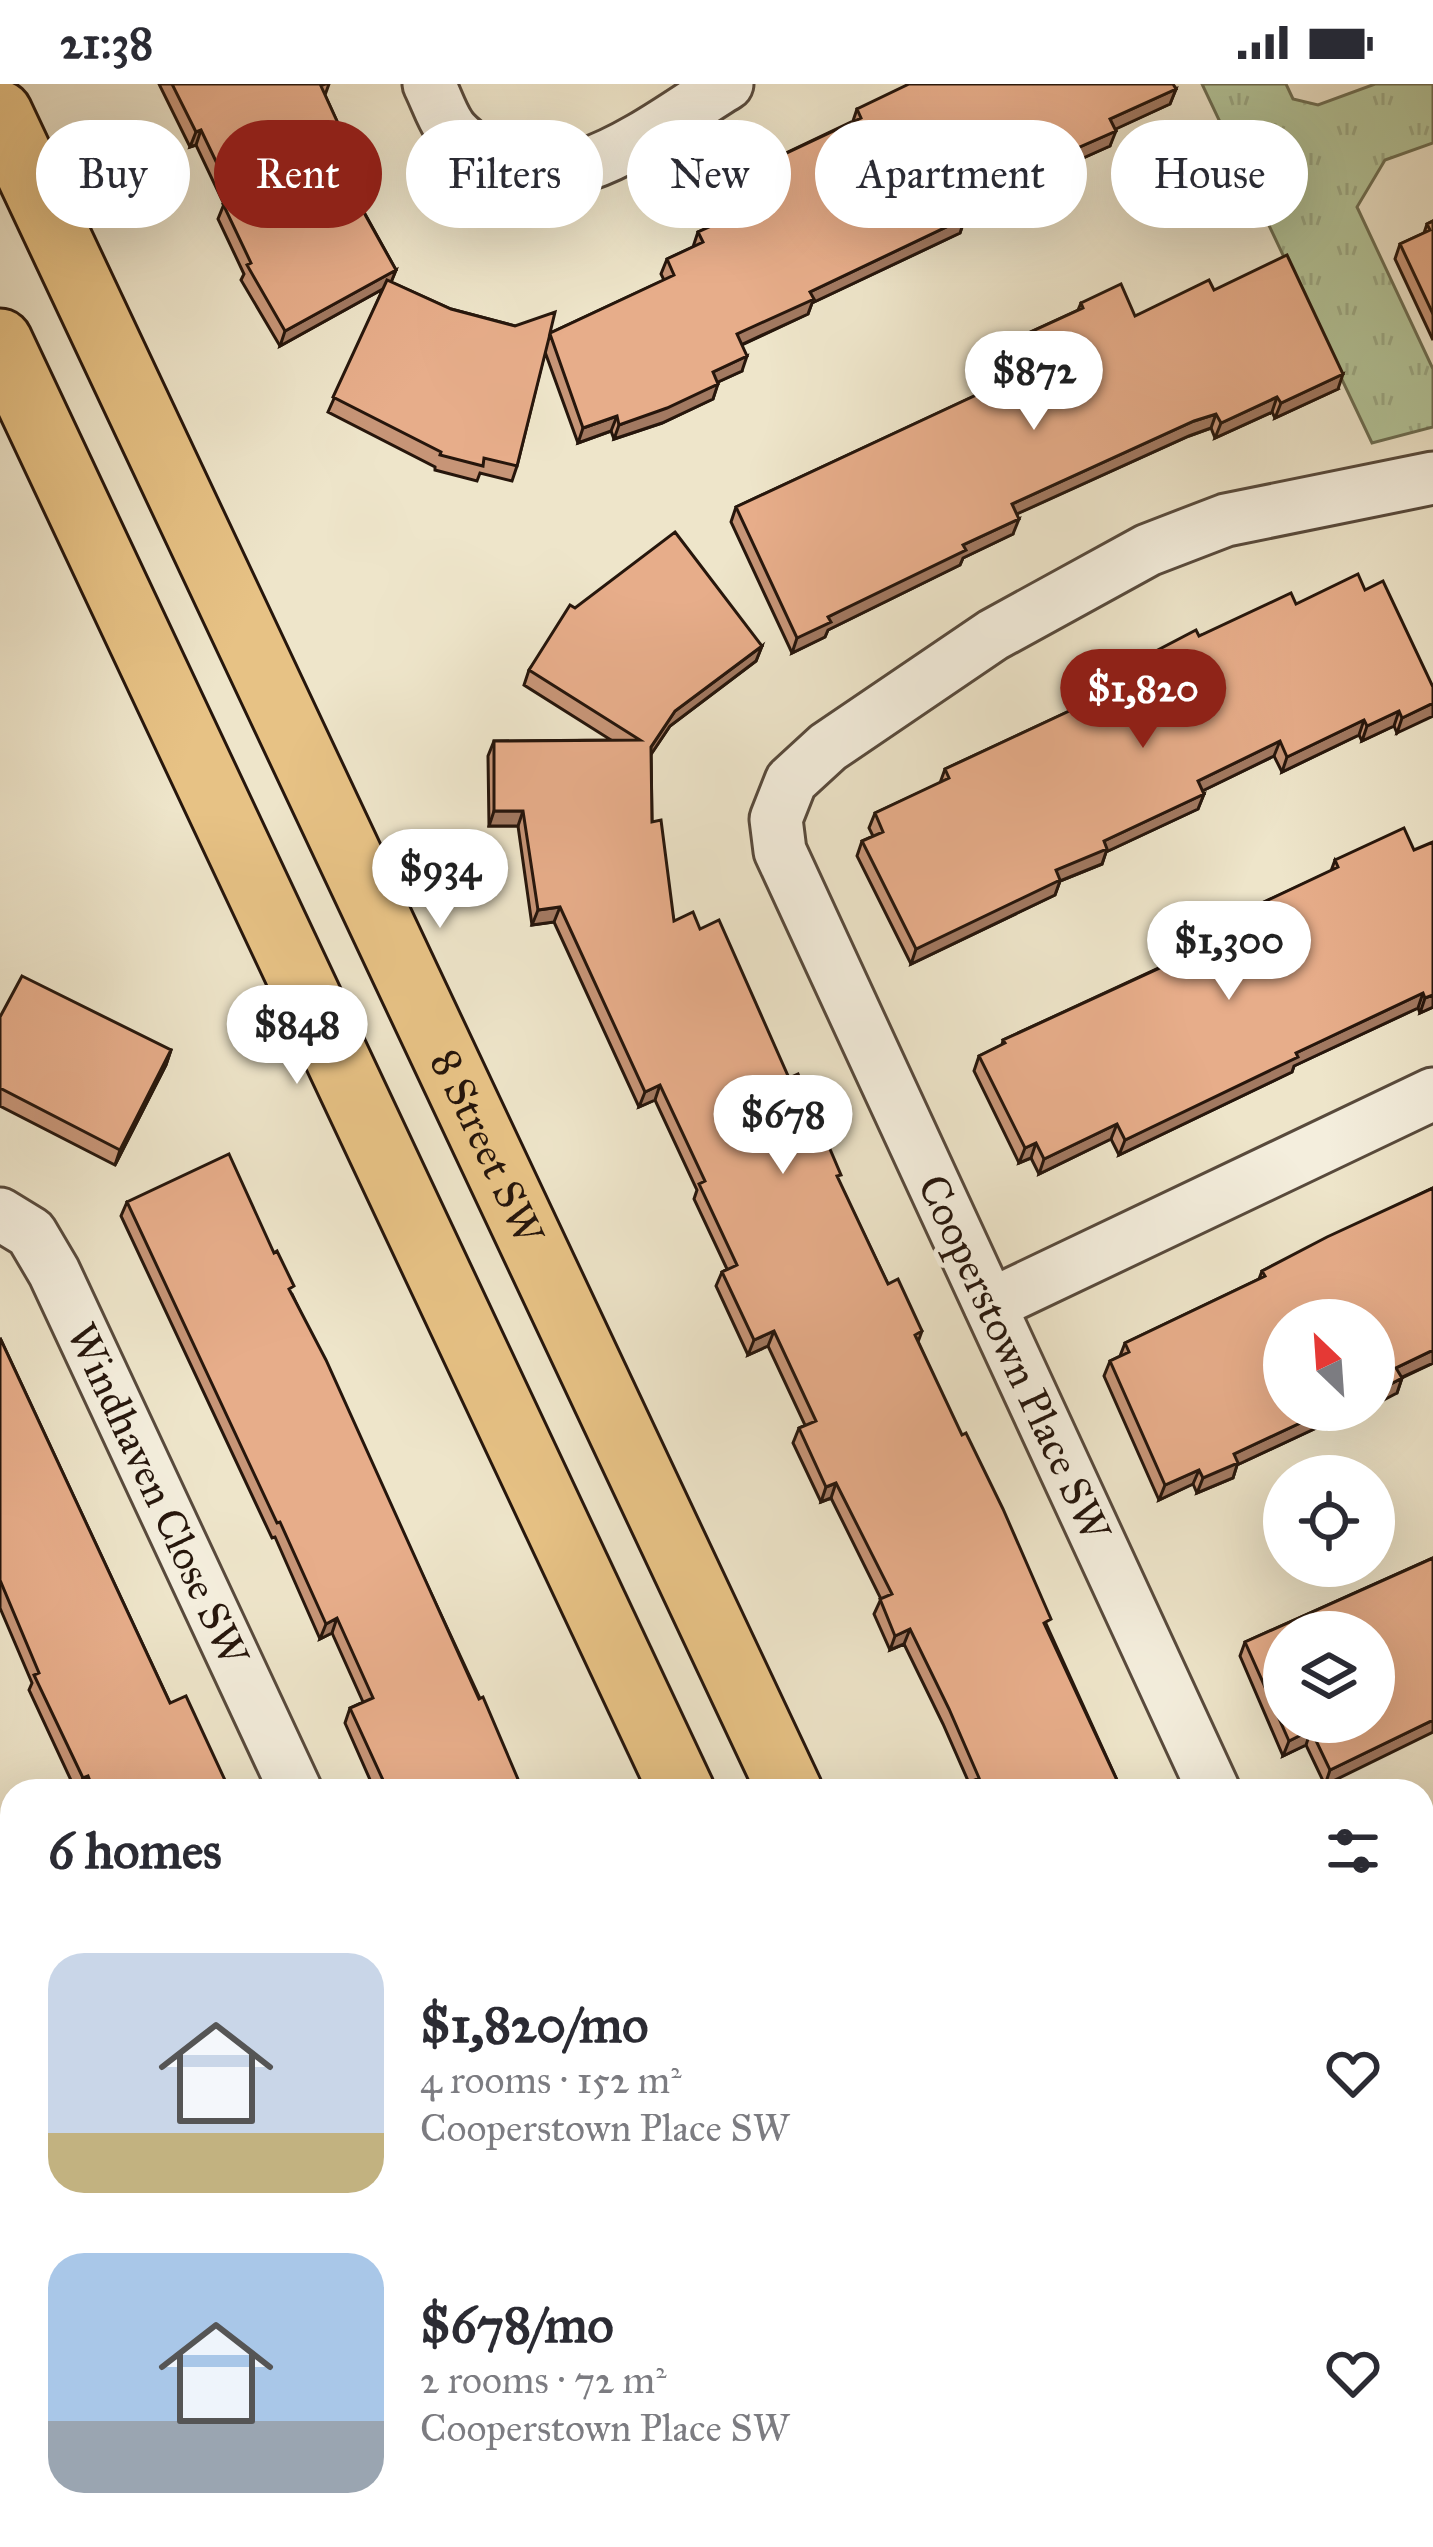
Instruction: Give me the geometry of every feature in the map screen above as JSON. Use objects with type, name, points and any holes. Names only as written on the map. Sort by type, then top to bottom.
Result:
[{"type":"main road","name":"8 Street SW","points":[[0,113],[784,1779]]},
{"type":"main road","points":[[0,341],[676,1779]]},
{"type":"street","points":[[429,84],[450,130],[488,161],[532,176],[574,170],[612,154],[727,84]]},
{"type":"street","name":"Cooperstown Place SW","points":[[1208,1779],[780,851],[776,820],[791,781],[828,747],[993,635],[1148,550],[1226,520],[1430,488]]},
{"type":"street","points":[[990,1305],[1433,1094]]},
{"type":"street","name":"Windhaven Close SW","points":[[0,1214],[31,1234],[54,1272],[290,1779]]},
{"type":"green space","points":[[1202,84],[1286,84],[1293,99],[1318,105],[1375,84],[1433,84],[1433,143],[1385,160],[1357,207],[1433,369],[1433,427],[1372,443],[1270,228],[1308,228],[1308,120],[1219,120]]},
{"type":"building","points":[[172,84],[325,84],[321,86],[336,120],[214,120],[214,157],[201,130],[196,132]]},
{"type":"building","points":[[909,84],[1173,84],[1176,89],[1110,119],[1111,133],[1087,144],[1087,120],[857,120],[861,118],[857,109]]},
{"type":"building","points":[[815,140],[815,228],[944,228],[810,292],[814,299],[737,334],[747,356],[713,372],[718,384],[619,425],[617,416],[583,428],[550,334],[517,466],[484,458],[483,466],[440,455],[333,397],[387,280],[451,309],[515,326],[555,312],[550,333],[674,275],[667,259],[703,242],[698,232],[707,228],[791,228],[791,151]]},
{"type":"building","points":[[1433,221],[1433,314],[1400,244],[1430,230],[1427,224]]},
{"type":"building","points":[[234,228],[373,228],[396,270],[285,331],[247,265],[251,263]]},
{"type":"building","points":[[1287,255],[1343,374],[1281,403],[1277,397],[1221,423],[1216,414],[1194,421],[1012,504],[1019,519],[828,617],[831,622],[797,638],[736,507],[991,388],[976,357],[1083,308],[1081,303],[1121,284],[1135,316],[1209,280],[1214,290]]},
{"type":"building","points":[[675,532],[762,646],[675,711],[651,747],[652,822],[661,820],[674,921],[693,912],[700,929],[719,920],[789,1078],[798,1074],[841,1175],[837,1176],[888,1284],[898,1279],[922,1331],[915,1335],[1003,1509],[1051,1619],[1044,1623],[1116,1779],[977,1779],[910,1629],[895,1636],[880,1599],[892,1594],[836,1483],[826,1487],[799,1428],[816,1421],[774,1331],[754,1340],[722,1272],[737,1265],[699,1184],[705,1181],[660,1085],[645,1092],[560,907],[538,910],[523,811],[494,811],[494,741],[640,740],[529,670],[570,605],[575,608]]},
{"type":"building","points":[[1358,574],[1365,590],[1383,581],[1433,687],[1433,703],[1402,718],[1399,711],[1367,726],[1364,720],[1287,757],[1280,741],[1198,781],[1204,794],[1104,841],[1107,849],[1056,870],[1060,880],[916,949],[862,841],[883,832],[875,813],[949,778],[945,769],[1099,697],[1093,684],[1196,630],[1199,636],[1291,593],[1296,604]]},
{"type":"building","points":[[1404,828],[1414,850],[1433,842],[1433,995],[1425,998],[1423,993],[1125,1140],[1117,1124],[1044,1159],[1036,1143],[1025,1148],[979,1056],[1005,1043],[1003,1040],[1201,949],[1197,942],[1231,926],[1228,919],[1338,867],[1335,860]]},
{"type":"building","points":[[22,976],[171,1050],[120,1150],[0,1088],[0,1017]]},
{"type":"building","points":[[229,1154],[294,1286],[289,1289],[518,1779],[383,1779],[350,1708],[373,1698],[337,1618],[326,1624],[127,1202]]},
{"type":"building","points":[[1433,1188],[1433,1350],[1396,1368],[1402,1378],[1395,1382],[1395,1299],[1263,1299],[1263,1431],[1283,1431],[1234,1454],[1238,1463],[1203,1478],[1199,1470],[1165,1485],[1110,1361],[1129,1352],[1125,1343],[1265,1276],[1262,1271]]},
{"type":"building","points":[[0,1338],[170,1703],[186,1696],[224,1779],[83,1778],[34,1675],[39,1673],[0,1580]]},
{"type":"building","points":[[1433,1558],[1433,1720],[1395,1738],[1395,1611],[1314,1611],[1368,1587],[1395,1587],[1395,1575]]},
{"type":"building","points":[[1263,1634],[1263,1682],[1245,1642]]},
{"type":"building","points":[[1317,1743],[1386,1743],[1330,1770]]}]
